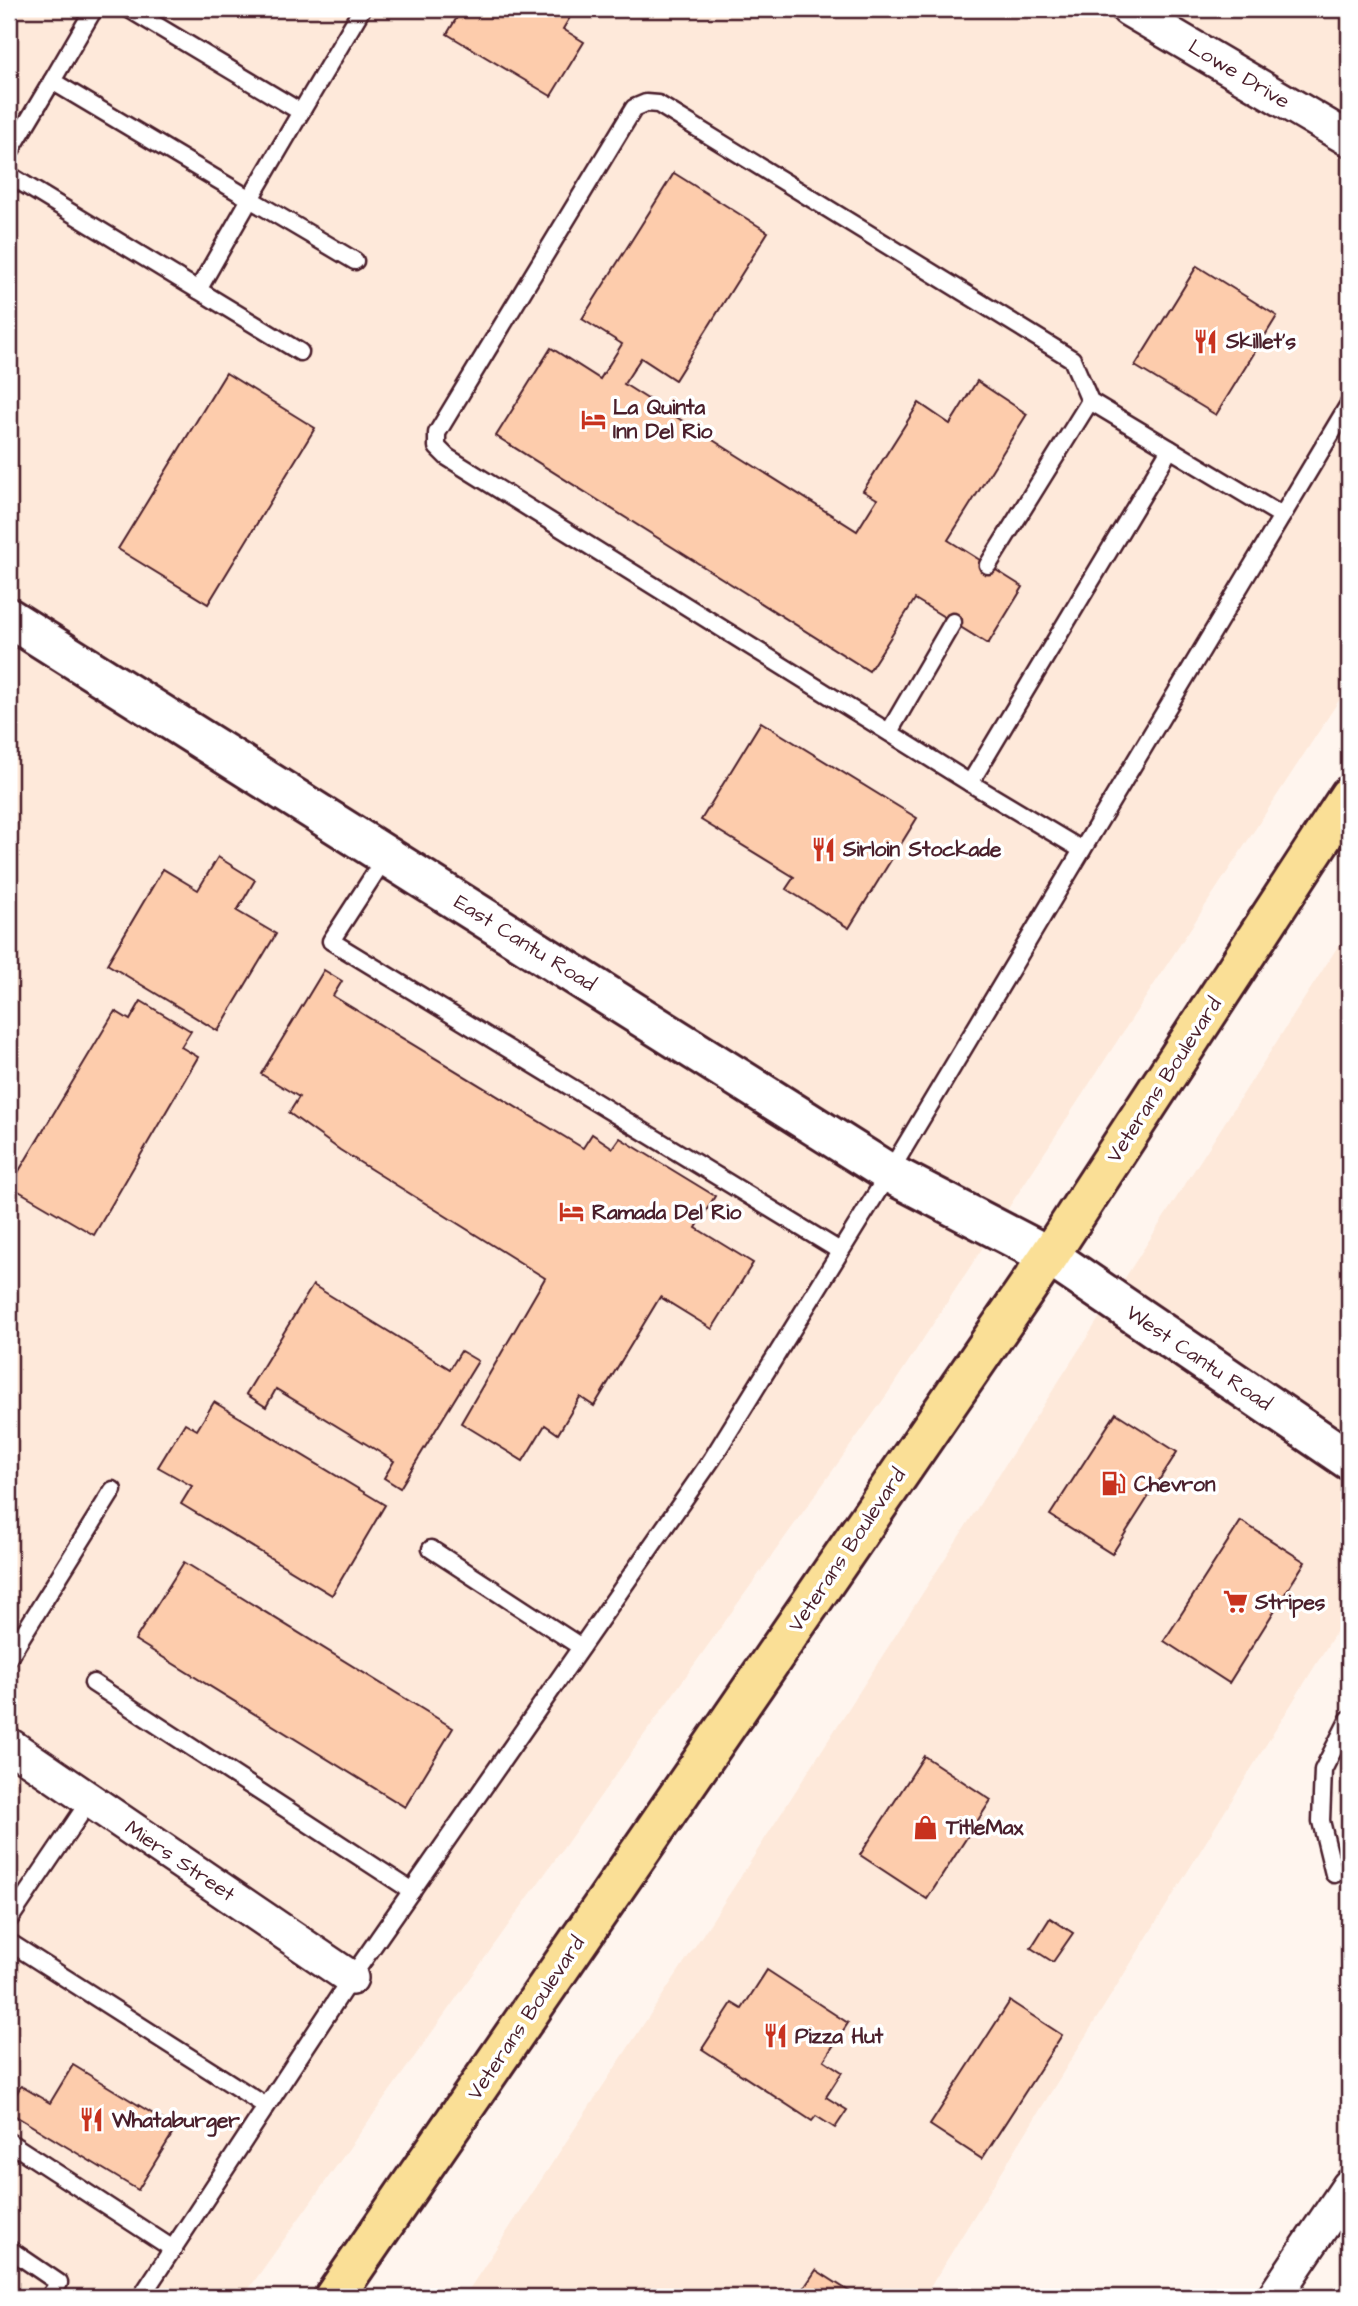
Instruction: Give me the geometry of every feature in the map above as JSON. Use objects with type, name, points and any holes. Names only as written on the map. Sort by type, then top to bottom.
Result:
[{"type":"main road","name":"Veterans Boulevard","points":[[334,2297],[1049,1256],[1349,796]]},
{"type":"street","name":"Lowe Drive","points":[[1129,9],[1349,139]]},
{"type":"street","name":"East Cantu Road","points":[[9,618],[889,1173],[1049,1256]]},
{"type":"street","name":"West Cantu Road","points":[[1049,1256],[1349,1460]]},
{"type":"street","name":"Miers Street","points":[[9,1745],[351,1978]]},
{"type":"street","points":[[1274,2297],[1349,2186]]},
{"type":"lane","points":[[9,153],[94,9]]},
{"type":"lane","points":[[129,9],[301,111]]},
{"type":"lane","points":[[198,290],[362,9]]},
{"type":"lane","points":[[52,80],[355,261]]},
{"type":"lane","points":[[1083,850],[970,783],[447,457],[437,447],[437,433],[634,108],[646,103],[658,104],[1072,359],[1090,401],[1282,516]]},
{"type":"lane","points":[[9,175],[300,352]]},
{"type":"lane","points":[[988,565],[1090,401]]},
{"type":"lane","points":[[141,2297],[351,1978],[712,1459],[889,1173],[1349,404]]},
{"type":"lane","points":[[970,783],[1170,449]]},
{"type":"lane","points":[[889,732],[953,622]]},
{"type":"lane","points":[[386,855],[331,941],[840,1251]]},
{"type":"lane","points":[[9,1657],[113,1490]]},
{"type":"lane","points":[[431,1549],[581,1647]]},
{"type":"lane","points":[[93,1683],[412,1891]]},
{"type":"lane","points":[[1335,1874],[1321,1822],[1323,1770],[1349,1719]]},
{"type":"lane","points":[[9,1920],[90,1800]]},
{"type":"lane","points":[[9,1942],[266,2106]]},
{"type":"lane","points":[[9,2142],[173,2249]]},
{"type":"lane","points":[[9,2249],[59,2283],[49,2297]]},
{"type":"shaded area","points":[[9,9],[1349,9],[1349,685],[888,1393],[243,2297],[9,2297]]},
{"type":"shaded area","points":[[1349,929],[1349,1611],[924,2297],[464,2297],[734,1887]]},
{"type":"building","points":[[462,9],[575,9],[563,29],[584,42],[551,96],[447,34]]},
{"type":"building","name":"La Quinta Inn Del Rio","points":[[674,173],[768,232],[675,380],[641,358],[624,384],[857,531],[877,499],[863,491],[919,403],[950,424],[977,381],[1027,414],[948,540],[1023,587],[988,644],[915,599],[869,671],[496,436],[551,348],[600,379],[622,344],[582,319]]},
{"type":"building","name":"Skillet's","points":[[1197,266],[1277,316],[1216,415],[1135,366]]},
{"type":"building","points":[[226,373],[315,428],[208,604],[118,549]]},
{"type":"building","name":"Sirloin Stockade","points":[[761,722],[917,818],[849,928],[786,889],[794,877],[701,820]]},
{"type":"building","points":[[218,857],[255,880],[237,911],[276,934],[218,1031],[107,964],[163,869],[198,890]]},
{"type":"building","name":"Ramada Del Rio","points":[[324,970],[342,981],[333,996],[583,1148],[592,1134],[613,1148],[620,1138],[715,1196],[696,1228],[753,1263],[712,1329],[660,1297],[594,1406],[580,1397],[558,1434],[545,1425],[523,1461],[461,1423],[545,1278],[340,1150],[289,1113],[299,1097],[261,1074]]},
{"type":"building","points":[[141,1001],[191,1031],[181,1047],[198,1057],[94,1235],[10,1186],[115,1011],[130,1020]]},
{"type":"building","points":[[313,1285],[450,1369],[461,1351],[478,1361],[400,1488],[384,1478],[394,1461],[276,1389],[266,1407],[246,1394]]},
{"type":"building","points":[[214,1402],[385,1505],[332,1595],[181,1504],[192,1486],[158,1467],[185,1423],[197,1430]]},
{"type":"building","name":"Chevron","points":[[1116,1413],[1177,1452],[1112,1554],[1050,1515]]},
{"type":"building","name":"Stripes","points":[[1241,1521],[1305,1562],[1229,1683],[1164,1641]]},
{"type":"building","points":[[184,1562],[453,1728],[405,1807],[135,1640]]},
{"type":"building","name":"TitleMax","points":[[924,1756],[991,1800],[927,1899],[860,1855]]},
{"type":"building","points":[[1050,1918],[1073,1933],[1053,1962],[1031,1948]]},
{"type":"building","name":"Pizza Hut","points":[[767,1970],[848,2023],[824,2060],[842,2072],[826,2097],[847,2110],[835,2128],[816,2116],[812,2121],[702,2049],[732,2003],[742,2009]]},
{"type":"building","points":[[1010,2001],[1062,2035],[982,2159],[930,2125]]},
{"type":"building","name":"Whataburger","points":[[73,2065],[176,2128],[138,2190],[9,2112],[9,2106],[21,2086],[50,2103]]},
{"type":"building","points":[[816,2270],[858,2297],[798,2297]]},
{"type":"place","name":"Skillet's","points":[[1206,341]]},
{"type":"place","name":"La Quinta Inn Del Rio","points":[[593,419]]},
{"type":"place","name":"Sirloin Stockade","points":[[823,849]]},
{"type":"place","name":"Ramada Del Rio","points":[[572,1212]]},
{"type":"place","name":"Chevron","points":[[1114,1484]]},
{"type":"place","name":"Stripes","points":[[1235,1602]]},
{"type":"place","name":"TitleMax","points":[[926,1827]]},
{"type":"place","name":"Pizza Hut","points":[[775,2036]]},
{"type":"place","name":"Whataburger","points":[[92,2120]]}]
